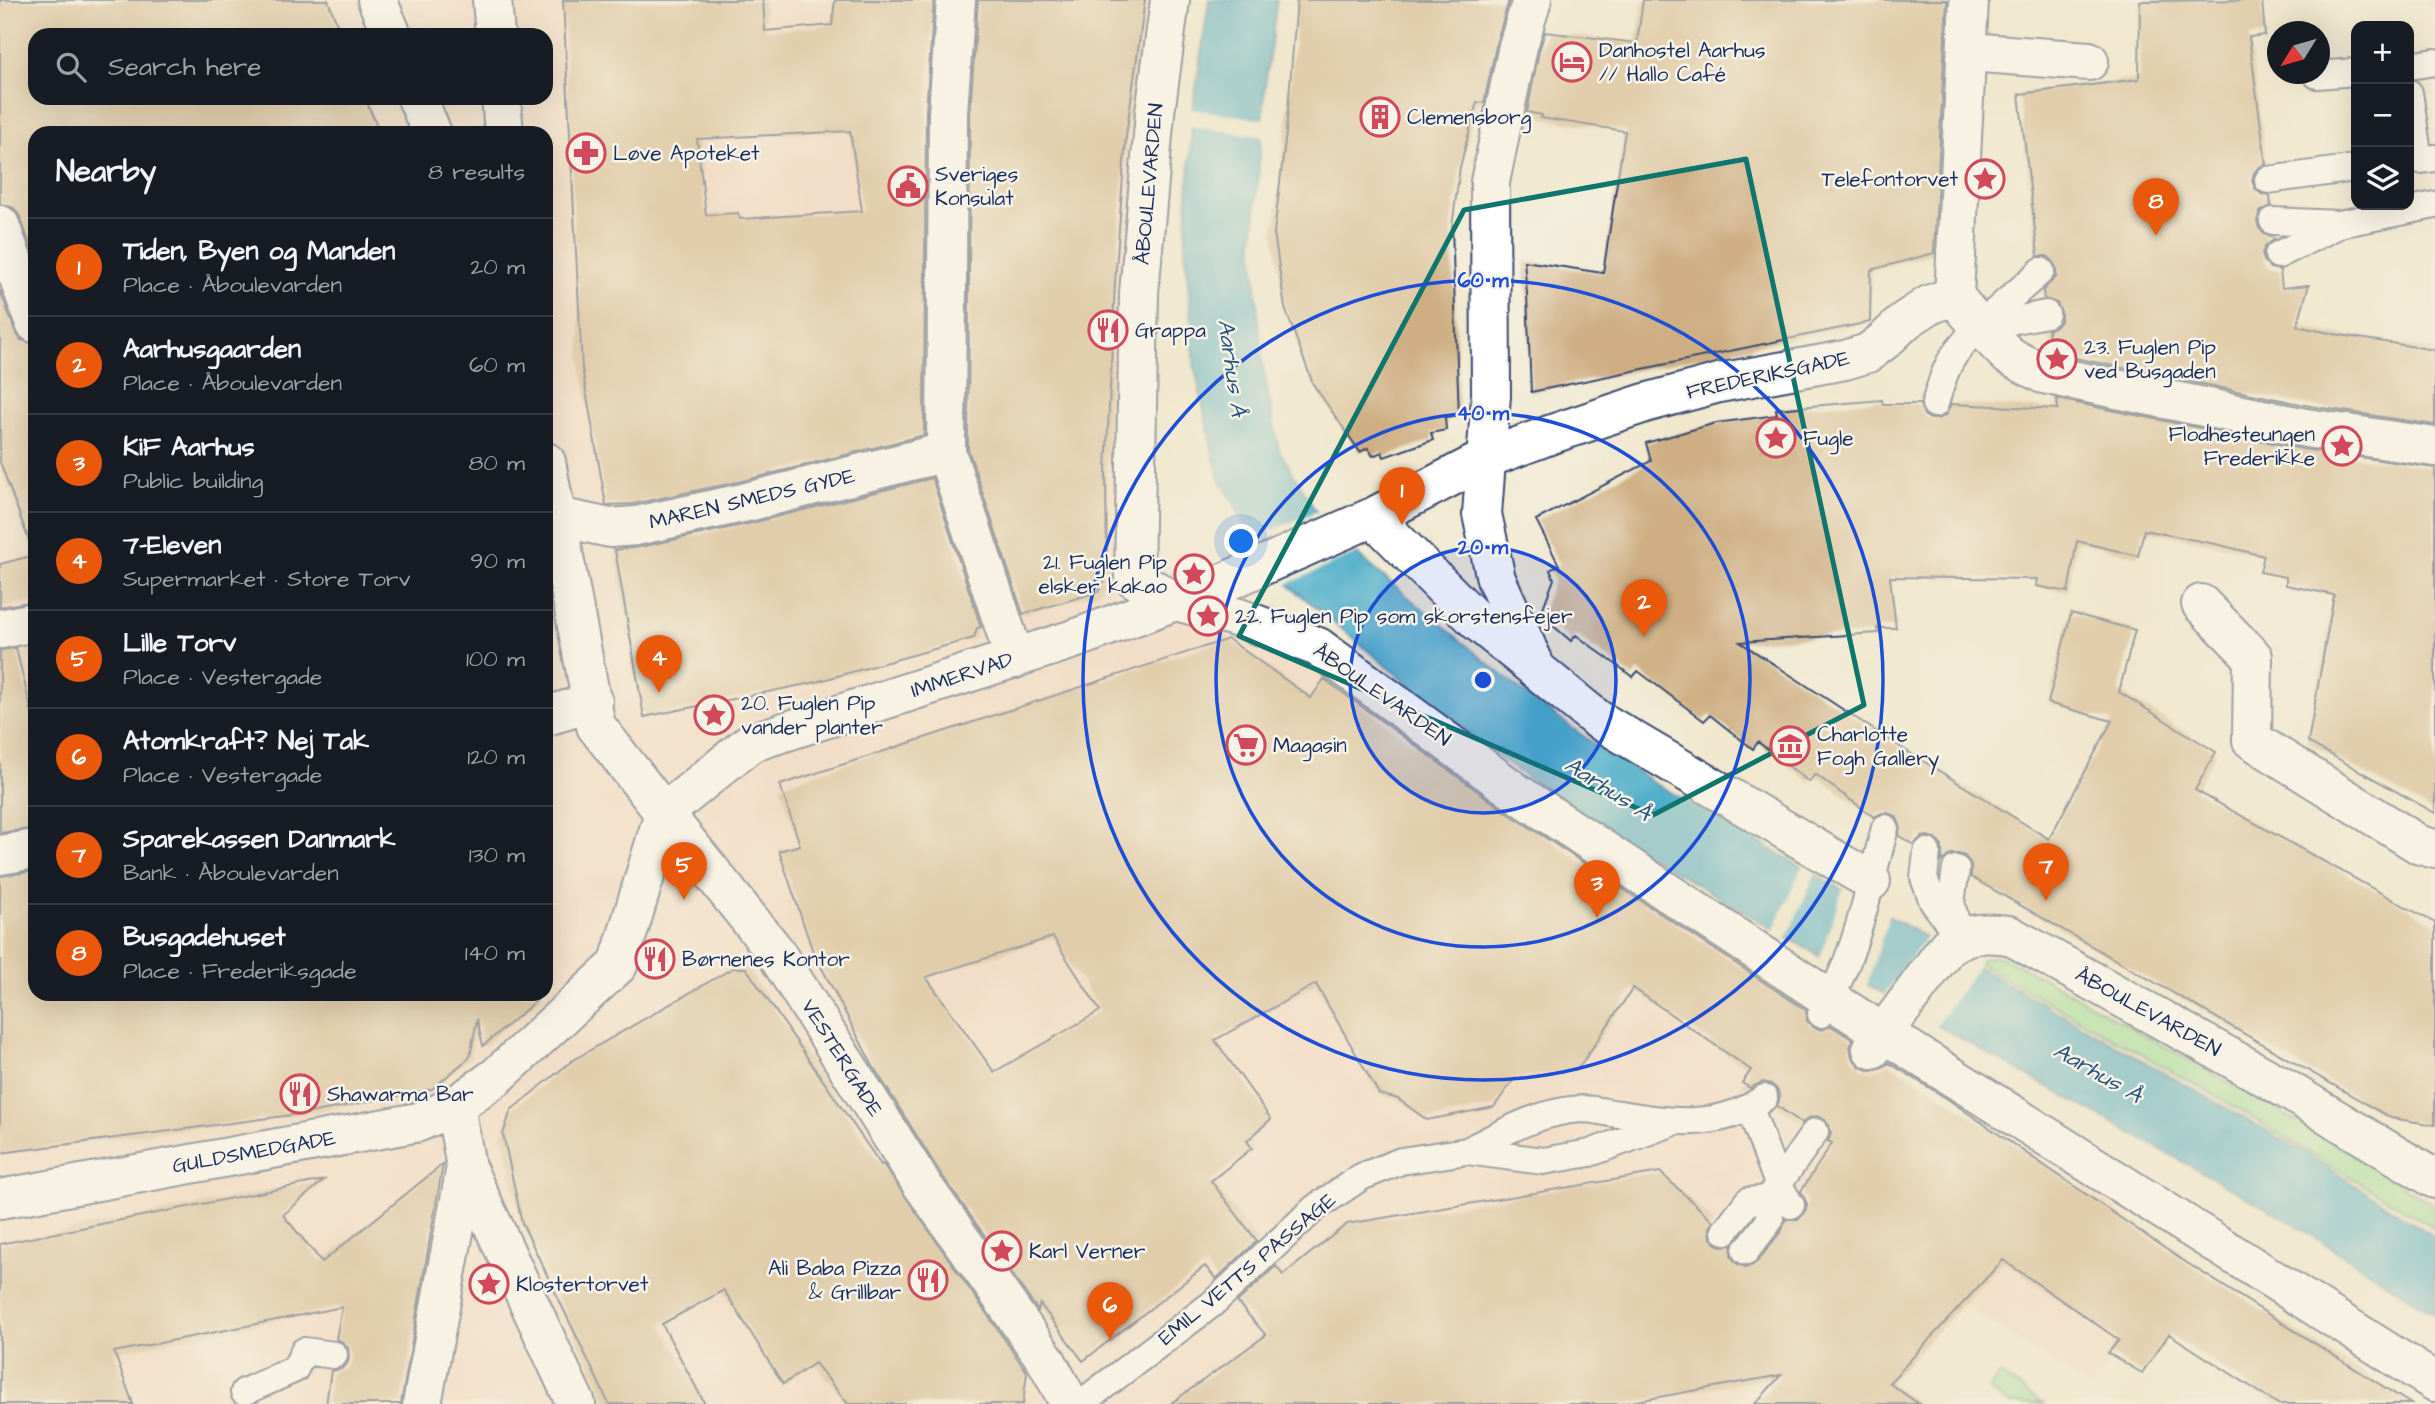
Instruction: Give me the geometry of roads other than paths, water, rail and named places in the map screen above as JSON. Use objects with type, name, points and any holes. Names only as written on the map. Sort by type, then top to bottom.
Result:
[{"type":"street","points":[[377,0],[388,28]]},
{"type":"street","points":[[492,0],[494,28]]},
{"type":"street","points":[[956,0],[948,111],[946,452],[1015,659]]},
{"type":"street","name":"ÅBOULEVARDEN","points":[[1170,0],[1155,113],[1139,293],[1134,578],[1172,600],[1239,618],[1318,647],[1517,793],[1830,998],[2435,1382]]},
{"type":"street","points":[[1532,0],[1518,46],[1490,182],[1491,395],[1482,514],[1496,579],[1537,670]]},
{"type":"street","points":[[1969,0],[1954,296],[2009,356],[2043,374],[2306,428],[2435,447]]},
{"type":"street","points":[[1968,52],[2089,61]]},
{"type":"street","points":[[421,105],[429,126]]},
{"type":"street","points":[[502,105],[503,126]]},
{"type":"street","points":[[0,225],[28,303]]},
{"type":"street","name":"FREDERIKSGADE","points":[[1223,583],[1368,518],[1485,459],[1645,403],[1719,383],[1845,360],[1868,352],[1906,320],[1929,305],[1954,296]]},
{"type":"street","name":"MAREN SMEDS GYDE","points":[[553,518],[610,528],[636,526],[747,502],[946,452]]},
{"type":"street","points":[[1368,518],[1477,621],[1597,719],[1869,889]]},
{"type":"street","points":[[553,523],[594,714],[553,716]]},
{"type":"street","name":"IMMERVAD","points":[[664,814],[750,743],[1015,659],[1223,583]]},
{"type":"street","points":[[2201,604],[2253,657],[2252,740],[2420,845],[2435,849]]},
{"type":"street","points":[[0,629],[28,623]]},
{"type":"street","name":"VESTERGADE","points":[[594,714],[664,814],[774,950],[921,1183],[1046,1360],[1070,1404]]},
{"type":"street","name":"GULDSMEDGADE","points":[[0,1199],[419,1122],[455,1106],[496,1077],[618,965],[664,814]]},
{"type":"street","points":[[0,855],[28,850]]},
{"type":"street","name":"ÅBOULEVARDEN","points":[[1954,942],[1973,934],[2008,935],[2276,1083],[2435,1179]]},
{"type":"street","points":[[1884,1032],[1954,942]]},
{"type":"street","points":[[455,1106],[466,1167],[576,1404]]},
{"type":"street","points":[[422,1404],[424,1346],[466,1167]]},
{"type":"lane","points":[[2414,65],[2435,62]]},
{"type":"lane","points":[[2330,74],[2351,72]]},
{"type":"lane","points":[[2414,121],[2421,160]]},
{"type":"lane","points":[[2268,180],[2351,169]]},
{"type":"lane","points":[[2273,221],[2339,224],[2435,205]]},
{"type":"lane","points":[[2278,255],[2339,224]]},
{"type":"lane","points":[[1936,404],[1951,360],[1980,327],[2041,271]]},
{"type":"lane","points":[[1980,327],[2046,314]]},
{"type":"lane","points":[[1830,998],[1869,889],[1885,828]]},
{"type":"lane","points":[[1927,852],[1924,878],[1954,942]]},
{"type":"lane","points":[[1954,942],[1951,902],[1956,869]]},
{"type":"lane","name":"EMIL VETTS PASSAGE","points":[[1467,1152],[1531,1119],[1583,1109],[1674,1122],[1714,1120],[1734,1115],[1757,1103],[1779,1196]]},
{"type":"lane","name":"EMIL VETTS PASSAGE","points":[[1080,1404],[1212,1304],[1315,1208],[1361,1178],[1401,1161],[1467,1152],[1542,1161],[1590,1153],[1674,1122]]},
{"type":"lane","points":[[1746,1251],[1770,1220],[1779,1196],[1815,1132]]},
{"type":"lane","points":[[1725,1231],[1748,1201],[1779,1196]]},
{"type":"lane","points":[[244,1392],[295,1369],[304,1351],[334,1355]]},
{"type":"water","name":"Aarhus Å","points":[[1209,0],[1277,0],[1265,86],[1253,246],[1262,362],[1279,450],[1315,510],[1360,557],[1524,693],[1590,741],[1658,785],[2307,1154],[2435,1237],[2435,1314],[2288,1220],[1938,1026],[1603,829],[1489,751],[1290,586],[1252,536],[1218,475],[1195,369],[1185,246],[1193,108]]},
{"type":"place","name":"Danhostel Aarhus // Hallo Café","points":[[1572,62]]},
{"type":"place","name":"Clemensborg","points":[[1380,117]]},
{"type":"place","name":"Løve Apoteket","points":[[586,153]]},
{"type":"place","name":"Telefontorvet","points":[[1985,179]]},
{"type":"place","name":"Sveriges Konsulat","points":[[908,186]]},
{"type":"place","name":"Busgadehuset","points":[[2156,236]]},
{"type":"place","name":"Grappa","points":[[1108,330]]},
{"type":"place","name":"23. Fuglen Pip ved Busgaden","points":[[2057,359]]},
{"type":"place","name":"Fugle","points":[[1776,438]]},
{"type":"place","name":"Flodhesteungen Frederikke","points":[[2342,446]]},
{"type":"place","name":"Tiden, Byen og Manden","points":[[1402,525]]},
{"type":"place","name":"21. Fuglen Pip elsker kakao","points":[[1194,574]]},
{"type":"place","name":"22. Fuglen Pip som skorstensfejer","points":[[1208,616]]},
{"type":"place","name":"Aarhusgaarden","points":[[1644,637]]},
{"type":"place","name":"7-Eleven","points":[[659,693]]},
{"type":"place","name":"20. Fuglen Pip vander planter","points":[[714,715]]},
{"type":"place","name":"Magasin","points":[[1246,745]]},
{"type":"place","name":"Charlotte Fogh Gallery","points":[[1790,746]]},
{"type":"place","name":"Lille Torv","points":[[684,900]]},
{"type":"place","name":"Sparekassen Danmark","points":[[2046,901]]},
{"type":"place","name":"KiF Aarhus","points":[[1597,918]]},
{"type":"place","name":"Børnenes Kontor","points":[[655,959]]},
{"type":"place","name":"Shawarma Bar","points":[[300,1094]]},
{"type":"place","name":"Karl Verner","points":[[1002,1251]]},
{"type":"place","name":"Ali Baba Pizza & Grillbar","points":[[928,1280]]},
{"type":"place","name":"Klostertorvet","points":[[489,1284]]},
{"type":"place","name":"Atomkraft? Nej Tak","points":[[1110,1340]]}]
